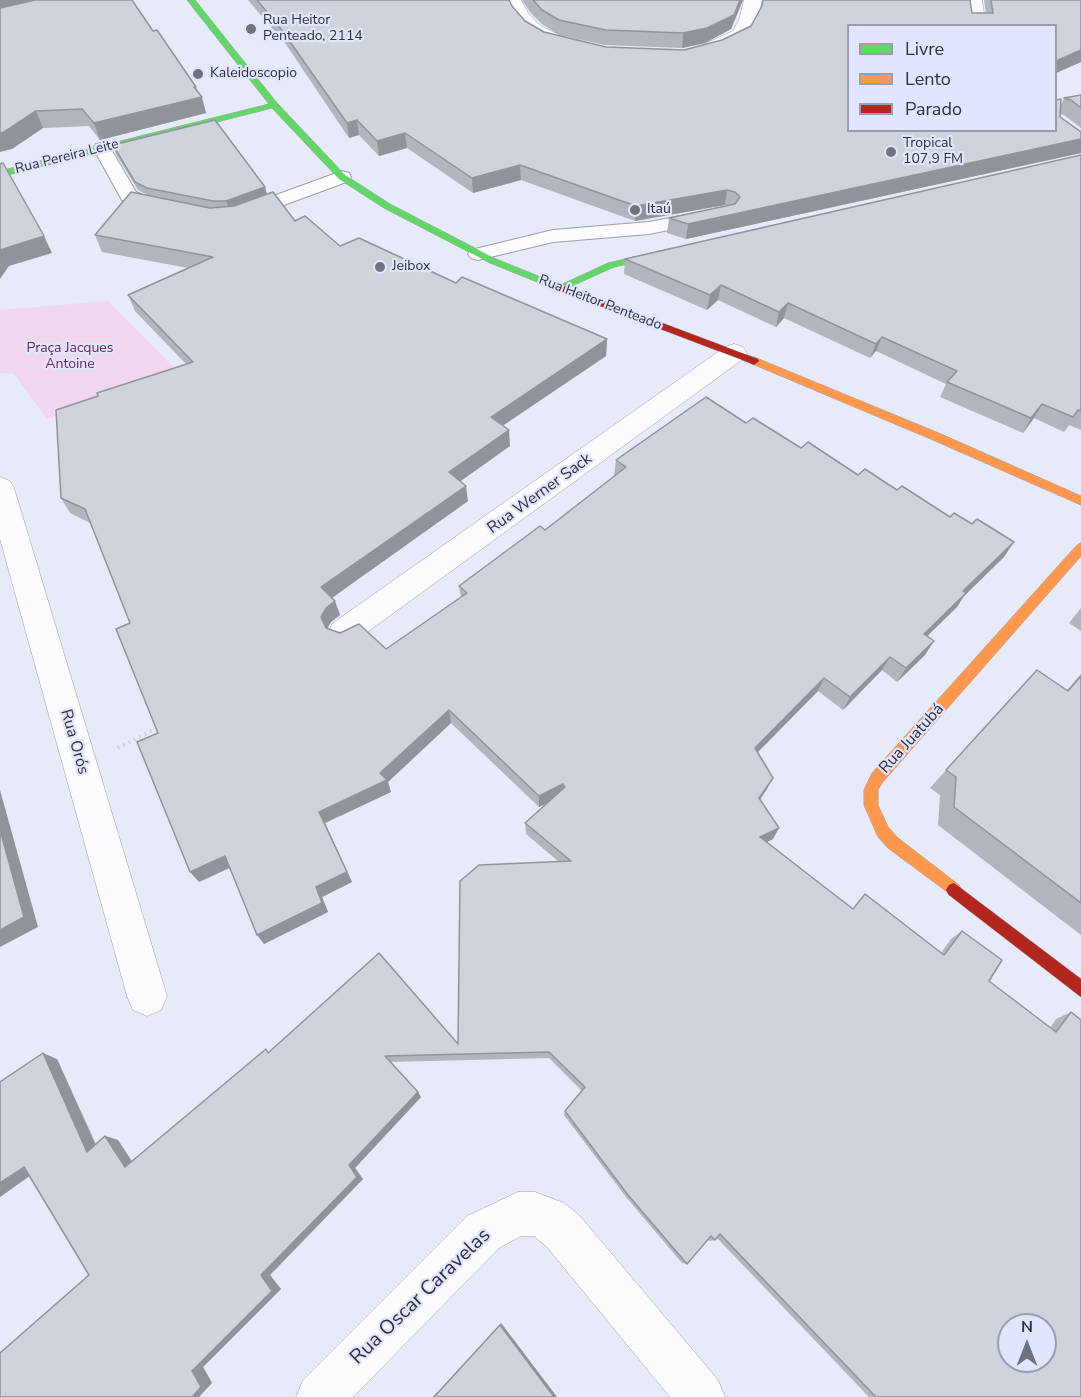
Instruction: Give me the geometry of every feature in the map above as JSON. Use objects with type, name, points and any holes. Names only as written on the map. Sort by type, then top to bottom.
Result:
[{"type":"main road","name":"Rua Heitor Penteado","points":[[191,0],[274,105],[342,177],[387,206],[478,254],[559,288],[734,353],[938,437],[1081,501]]},
{"type":"main road","name":"Rua Pereira Leite","points":[[0,174],[274,105]]},
{"type":"main road","points":[[559,288],[611,265],[678,250]]},
{"type":"main road","name":"Rua Juatubá","points":[[1081,548],[877,778],[871,790],[871,805],[883,832],[893,843],[1081,989]]},
{"type":"street","points":[[512,0],[520,15],[534,30],[552,41],[579,49]]},
{"type":"street","points":[[690,54],[712,50],[740,35],[748,20],[753,0]]},
{"type":"street","points":[[973,0],[977,24]]},
{"type":"street","name":"Rua Werner Sack","points":[[344,632],[734,353]]},
{"type":"street","name":"Rua Orós","points":[[0,488],[147,996]]},
{"type":"street","name":"Rua Oscar Caravelas","points":[[320,1397],[483,1232],[518,1214],[535,1214],[548,1219],[563,1230],[701,1397]]},
{"type":"lane","points":[[102,148],[129,196],[144,203],[184,211]]},
{"type":"lane","points":[[223,217],[254,210],[342,177]]},
{"type":"lane","points":[[478,254],[553,236],[649,228],[725,213]]},
{"type":"path","points":[[81,767],[165,724]]},
{"type":"green space","name":"Praça Jacques Antoine","points":[[108,301],[181,375],[47,419],[14,374],[0,373],[0,310]]},
{"type":"building","points":[[35,0],[132,0],[153,31],[157,30],[202,97],[94,123],[82,109],[36,111],[0,133],[0,8]]},
{"type":"building","points":[[257,0],[509,0],[525,21],[544,32],[606,47],[684,50],[722,40],[751,26],[763,0],[970,0],[972,13],[993,13],[991,0],[1081,0],[1081,50],[1057,61],[1057,24],[847,24],[847,132],[1057,132],[1057,100],[1061,99],[1060,117],[1081,132],[1081,139],[688,224],[669,218],[735,204],[740,197],[735,192],[727,190],[636,206],[520,165],[472,178],[405,133],[377,141],[357,120],[347,123],[281,29]]},
{"type":"building","points":[[533,0],[740,0],[734,15],[707,28],[683,33],[606,30],[559,20],[542,10]]},
{"type":"building","points":[[1081,95],[1081,108],[1071,100],[1064,98]]},
{"type":"building","points":[[215,120],[265,187],[226,201],[213,201],[147,188],[135,182],[113,145]]},
{"type":"building","points":[[1081,155],[1081,411],[1078,410],[1073,417],[1042,404],[1031,418],[947,382],[957,371],[882,337],[876,344],[788,303],[779,312],[721,285],[710,295],[625,259]]},
{"type":"building","points":[[3,163],[44,236],[0,250],[0,164]]},
{"type":"building","points":[[131,192],[210,208],[234,206],[273,192],[295,221],[305,216],[340,246],[359,238],[456,283],[462,277],[607,339],[491,417],[509,430],[449,472],[466,486],[321,587],[335,601],[326,608],[321,617],[326,628],[340,633],[359,624],[386,649],[467,593],[459,586],[540,526],[545,530],[626,467],[616,460],[706,397],[746,423],[753,418],[801,448],[808,442],[858,475],[865,469],[897,490],[902,486],[950,517],[954,513],[972,524],[977,519],[1014,542],[963,591],[966,593],[924,634],[934,641],[906,668],[890,657],[850,697],[824,678],[755,748],[773,778],[759,798],[779,828],[760,837],[853,909],[865,894],[944,955],[962,931],[1002,960],[989,981],[1056,1032],[1071,1012],[1081,1020],[1081,1397],[876,1397],[720,1234],[715,1240],[711,1236],[687,1264],[628,1195],[565,1111],[585,1087],[549,1052],[385,1056],[418,1092],[349,1165],[357,1177],[261,1275],[272,1291],[192,1371],[201,1387],[192,1397],[0,1397],[0,1353],[89,1275],[24,1167],[0,1183],[0,1082],[43,1053],[87,1152],[105,1136],[125,1167],[266,1049],[268,1053],[379,953],[458,1044],[460,881],[479,865],[571,861],[525,823],[565,787],[563,784],[539,796],[449,710],[380,773],[387,780],[319,812],[347,872],[316,887],[322,903],[257,935],[225,856],[190,872],[137,742],[158,733],[116,629],[130,623],[85,509],[61,498],[56,410],[98,396],[97,393],[193,362],[128,295],[213,257],[95,235]]},
{"type":"building","points":[[1037,670],[1068,691],[1081,676],[1081,903],[954,807],[956,777],[946,770]]},
{"type":"building","points":[[0,830],[24,917],[0,930]]},
{"type":"building","points":[[500,1325],[554,1397],[434,1397]]},
{"type":"traffic: fast","points":[[191,0],[274,105],[342,177],[387,206],[493,261],[545,282]]},
{"type":"traffic: fast","points":[[0,174],[274,105]]},
{"type":"traffic: fast","points":[[559,288],[611,265],[669,252]]},
{"type":"traffic: slow","points":[[754,361],[937,437],[1081,501]]},
{"type":"traffic: slow","points":[[954,890],[893,843],[883,832],[871,805],[871,790],[877,778],[1081,548]]},
{"type":"traffic: jam","points":[[545,282],[754,361]]},
{"type":"traffic: jam","points":[[954,890],[1081,989]]},
{"type":"place","name":"Rua Heitor Penteado, 2114","points":[[251,29]]},
{"type":"place","name":"Kaleidoscopio","points":[[198,74]]},
{"type":"place","name":"Tropical 107,9 FM","points":[[891,152]]},
{"type":"place","name":"Itaú","points":[[635,210]]},
{"type":"place","name":"Jeibox","points":[[380,267]]}]
